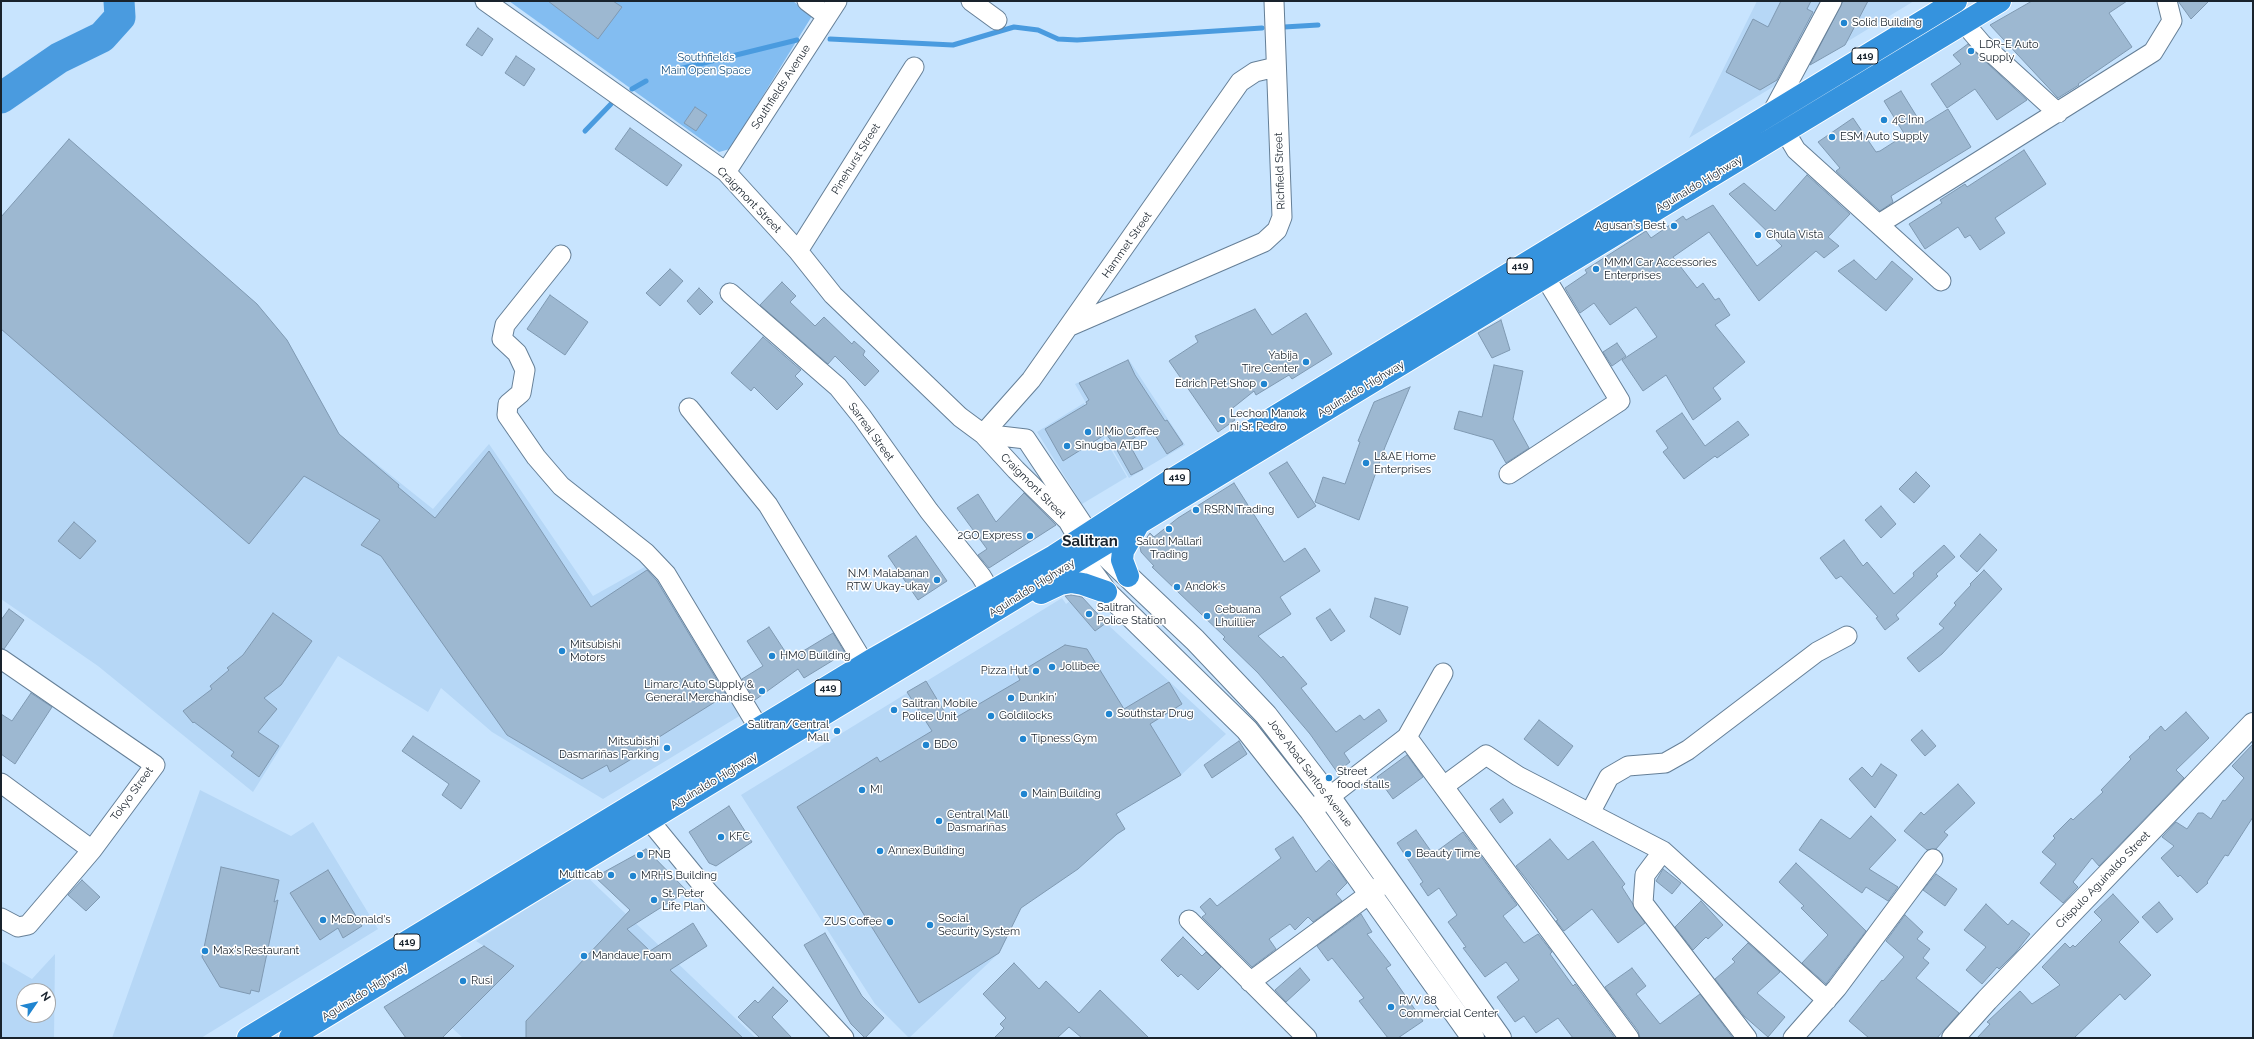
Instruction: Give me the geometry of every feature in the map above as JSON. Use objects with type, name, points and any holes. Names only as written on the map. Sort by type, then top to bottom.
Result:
[{"type":"highway","name":"Aguinaldo Highway","points":[[248,1038],[636,803],[765,738],[946,641],[1087,544],[1168,482],[1773,111],[1956,1]]},
{"type":"highway","name":"Aguinaldo Highway","points":[[290,1038],[648,821],[865,665],[990,591],[1087,544],[1139,523],[2000,1]]},
{"type":"highway","points":[[1128,576],[1122,560],[1123,551],[1139,523]]},
{"type":"highway","points":[[946,641],[969,638],[1047,590],[1060,584],[1071,582],[1083,584],[1106,592]]},
{"type":"main road","name":"Jose Abad Santos Avenue","points":[[1087,544],[1128,576],[1240,685],[1266,715],[1330,798],[1387,881],[1500,1038]]},
{"type":"main road","name":"Jose Abad Santos Avenue","points":[[1087,544],[1087,566],[1106,592],[1247,730],[1311,811],[1473,1038]]},
{"type":"main road","name":"Crispulo Aguinaldo Street","points":[[1953,1038],[1987,1000],[2253,724]]},
{"type":"street","name":"Craigmont Street","points":[[485,1],[726,172],[798,251],[833,295],[960,417],[983,434],[1016,470],[1068,520],[1087,544]]},
{"type":"street","points":[[807,1],[832,9]]},
{"type":"street","points":[[971,1],[996,20]]},
{"type":"street","name":"Richfield Street","points":[[1070,326],[1264,242],[1277,230],[1282,217],[1274,1]]},
{"type":"street","points":[[1832,1],[1773,111],[1796,150],[1941,281]]},
{"type":"street","points":[[1879,224],[2153,52],[2172,21],[2167,1]]},
{"type":"street","name":"Southfields Avenue","points":[[726,172],[832,9]]},
{"type":"street","points":[[1964,23],[1982,44],[2058,113]]},
{"type":"street","name":"Pinehurst Street","points":[[798,251],[914,67]]},
{"type":"street","name":"Hammet Street","points":[[983,434],[1031,380],[1240,82],[1255,72],[1276,67]]},
{"type":"street","points":[[561,255],[505,325],[502,339],[517,352],[525,370],[520,393],[508,404],[508,415],[536,457],[561,486],[646,553],[666,574],[765,738]]},
{"type":"street","points":[[1509,474],[1620,401],[1545,277]]},
{"type":"street","name":"Sarreal Street","points":[[730,293],[838,387],[862,417],[929,511],[981,576],[990,591]]},
{"type":"street","points":[[689,408],[768,504],[865,665]]},
{"type":"street","name":"Craigmont Street","points":[[983,434],[1026,439],[1033,447],[1087,544]]},
{"type":"street","points":[[1590,813],[1609,777],[1628,766],[1665,763],[1682,753],[1817,652],[1846,636]]},
{"type":"street","name":"Tokyo Street","points":[[1,659],[154,765],[92,850],[28,925],[18,927],[1,918]]},
{"type":"street","points":[[1311,811],[1330,798],[1407,737],[1443,673]]},
{"type":"street","points":[[1407,737],[1444,786],[1482,842],[1628,1038]]},
{"type":"street","points":[[1444,786],[1486,755],[1518,776],[1663,851],[1827,1000]]},
{"type":"street","points":[[1,784],[92,850]]},
{"type":"street","points":[[636,803],[648,821],[708,892],[844,1038]]},
{"type":"street","points":[[1663,851],[1645,875],[1643,903],[1747,1038]]},
{"type":"street","points":[[1793,1038],[1827,1000],[1933,859]]},
{"type":"street","points":[[1250,982],[1387,881]]},
{"type":"street","points":[[1189,920],[1307,1038]]},
{"type":"shaded area","points":[[1757,1],[1914,1],[1689,138]]},
{"type":"shaded area","points":[[69,139],[257,304],[287,340],[339,434],[433,509],[489,444],[593,596],[650,564],[746,712],[603,799],[492,732],[441,688],[428,712],[338,656],[253,792],[98,666],[1,599],[1,217]]},
{"type":"shaded area","points":[[1129,360],[1185,445],[1129,478],[1075,384]]},
{"type":"shaded area","points":[[1084,403],[1127,477],[1082,504],[1037,432]]},
{"type":"shaded area","name":"Central Mall Dasmariñas","points":[[1062,598],[1066,604],[1070,601],[1095,631],[1106,623],[1226,734],[1181,775],[1116,814],[1125,829],[1021,908],[999,953],[909,1038],[875,1004],[741,795]]},
{"type":"shaded area","name":"Max's Restaurant","points":[[200,790],[291,836],[313,822],[378,929],[201,1038],[112,1038]]},
{"type":"shaded area","name":"Mandaue Foam","points":[[583,873],[756,1038],[463,1038],[452,1028],[514,966],[476,941]]},
{"type":"shaded area","points":[[55,954],[55,983],[16,983],[16,1023],[54,1023],[54,1038],[1,1038],[1,961],[32,979]]},
{"type":"green space","name":"Southfields Main Open Space","points":[[509,1],[793,1],[812,16],[730,149],[719,152]]},
{"type":"building","points":[[548,1],[613,1],[622,7],[598,39]]},
{"type":"building","points":[[1781,1],[1811,1],[1807,9],[1813,12],[1777,80],[1760,90],[1726,72],[1753,19],[1768,27]]},
{"type":"building","name":"Solid Building","points":[[1843,1],[1868,1],[1845,45],[1810,65]]},
{"type":"building","points":[[2032,1],[2127,1],[2109,13],[2132,47],[2078,84],[2079,85],[2058,98],[1990,25]]},
{"type":"building","points":[[2178,1],[2209,1],[2191,19]]},
{"type":"building","points":[[478,28],[493,39],[482,56],[466,45]]},
{"type":"building","points":[[1968,44],[2027,100],[1997,120],[1975,89],[1947,108],[1931,84],[1961,64],[1953,55]]},
{"type":"building","points":[[516,56],[535,69],[524,86],[505,73]]},
{"type":"building","points":[[1901,91],[1922,125],[1948,109],[1971,147],[1891,196],[1893,202],[1880,211],[1836,171],[1840,168],[1818,142],[1853,118],[1876,152],[1880,151],[1905,135],[1884,101]]},
{"type":"building","points":[[695,107],[707,115],[696,131],[684,123]]},
{"type":"building","points":[[630,128],[682,165],[667,186],[615,149]]},
{"type":"building","points":[[69,139],[257,304],[287,340],[339,434],[399,485],[398,487],[435,518],[489,451],[591,607],[647,570],[657,581],[726,695],[656,739],[658,743],[610,772],[607,765],[582,779],[507,735],[381,556],[361,545],[380,520],[304,476],[249,544],[1,329],[1,217]]},
{"type":"building","points":[[2024,150],[2046,184],[1995,218],[2005,233],[1980,250],[1970,235],[1965,238],[1958,227],[1925,249],[1909,224],[1942,203],[1940,200],[1965,184],[1967,187]]},
{"type":"building","points":[[1807,175],[1850,214],[1828,237],[1839,246],[1824,258],[1816,251],[1759,301],[1709,232],[1673,257],[1697,288],[1703,283],[1715,300],[1719,298],[1730,315],[1715,325],[1745,362],[1713,388],[1721,399],[1693,420],[1666,375],[1643,391],[1622,360],[1657,337],[1636,307],[1610,325],[1594,303],[1580,313],[1565,288],[1587,273],[1585,270],[1646,231],[1651,238],[1683,216],[1686,220],[1713,205],[1757,266],[1782,246],[1729,194],[1744,183],[1775,211]]},
{"type":"building","points":[[1854,260],[1876,280],[1892,261],[1913,279],[1886,311],[1838,271]]},
{"type":"building","points":[[670,269],[683,281],[660,306],[646,293]]},
{"type":"building","points":[[782,282],[796,296],[790,302],[815,326],[824,317],[852,344],[854,341],[865,351],[863,355],[879,371],[865,386],[835,356],[828,364],[760,305]]},
{"type":"building","points":[[699,288],[713,302],[700,315],[687,301]]},
{"type":"building","points":[[550,295],[588,322],[565,355],[527,329]]},
{"type":"building","points":[[1255,309],[1272,335],[1306,313],[1332,354],[1292,379],[1289,375],[1256,395],[1254,391],[1229,411],[1235,420],[1218,432],[1169,361],[1198,342],[1195,336]]},
{"type":"building","points":[[1501,320],[1510,350],[1492,358],[1478,333]]},
{"type":"building","points":[[763,337],[801,370],[795,376],[803,384],[777,410],[754,387],[751,391],[731,373]]},
{"type":"building","points":[[1617,343],[1626,356],[1612,366],[1603,352]]},
{"type":"building","points":[[1128,360],[1135,375],[1165,421],[1167,420],[1183,444],[1167,454],[1150,427],[1128,442],[1143,469],[1131,475],[1113,443],[1106,434],[1063,461],[1045,429],[1087,404],[1086,402],[1089,400],[1079,383]]},
{"type":"building","points":[[1494,365],[1523,371],[1513,419],[1529,448],[1506,463],[1493,440],[1454,429],[1459,411],[1482,417]]},
{"type":"building","points":[[1410,387],[1385,447],[1359,520],[1315,502],[1323,477],[1345,484],[1360,442],[1358,441],[1374,402]]},
{"type":"building","points":[[1682,413],[1705,446],[1738,421],[1749,435],[1717,458],[1715,456],[1684,479],[1663,452],[1668,448],[1656,431]]},
{"type":"building","points":[[1287,462],[1316,506],[1298,518],[1269,473]]},
{"type":"building","points":[[1916,472],[1930,486],[1914,503],[1899,489]]},
{"type":"building","points":[[1234,483],[1284,562],[1305,548],[1320,571],[1280,597],[1291,614],[1258,636],[1281,658],[1283,656],[1307,684],[1301,688],[1336,732],[1360,715],[1364,720],[1379,709],[1387,721],[1344,753],[1350,762],[1337,772],[1310,734],[1258,673],[1223,639],[1225,637],[1152,567],[1154,566],[1141,552],[1140,547],[1150,533],[1154,537],[1178,518]]},
{"type":"building","points":[[1024,493],[1056,525],[989,568],[978,555],[987,549],[957,508],[978,494],[996,522]]},
{"type":"building","points":[[1881,506],[1896,524],[1881,538],[1865,520]]},
{"type":"building","points":[[74,522],[96,541],[80,559],[58,541]]},
{"type":"building","points":[[1980,534],[1997,550],[1977,572],[1960,556]]},
{"type":"building","points":[[916,536],[947,581],[918,600],[888,556]]},
{"type":"building","points":[[1844,540],[1863,566],[1867,562],[1894,594],[1914,576],[1913,573],[1944,545],[1955,557],[1936,574],[1938,576],[1896,615],[1899,619],[1885,630],[1876,618],[1878,617],[1841,576],[1836,579],[1820,558]]},
{"type":"building","points":[[1984,570],[2002,589],[1942,654],[1919,672],[1907,658],[1944,628],[1939,624],[1956,605],[1954,603]]},
{"type":"building","name":"Salitran Police Station","points":[[1071,595],[1082,597],[1106,623],[1095,631],[1065,596]]},
{"type":"building","points":[[1375,598],[1408,607],[1400,635],[1370,617]]},
{"type":"building","points":[[9,609],[24,620],[4,649],[1,648],[1,620]]},
{"type":"building","points":[[1330,609],[1345,631],[1331,641],[1316,618]]},
{"type":"building","points":[[273,613],[312,641],[281,685],[264,698],[277,709],[258,732],[279,746],[259,777],[231,756],[234,752],[194,722],[193,723],[183,711],[212,689],[210,686],[229,670],[227,668],[243,655]]},
{"type":"building","points":[[769,627],[790,659],[833,633],[845,653],[804,678],[798,669],[755,700],[742,679],[763,666],[747,641]]},
{"type":"building","name":"Central Mall Dasmariñas","points":[[1065,645],[1087,649],[1124,709],[1169,682],[1182,704],[1150,724],[1181,775],[1116,814],[1125,829],[1117,834],[1078,869],[1021,908],[999,953],[919,1003],[797,807],[877,757],[880,762],[932,731],[907,692],[926,681],[950,721],[1020,680],[1017,674]]},
{"type":"building","points":[[31,693],[52,707],[15,764],[1,754],[1,714],[12,721]]},
{"type":"building","points":[[2186,712],[2209,738],[2176,770],[2184,778],[2099,866],[2092,858],[2073,882],[2078,887],[2063,903],[2040,883],[2056,864],[2042,852],[2055,838],[2053,836],[2071,818],[2073,820],[2103,792],[2101,790],[2131,759],[2129,757],[2150,738],[2149,737],[2161,726],[2165,731]]},
{"type":"building","points":[[1539,720],[1573,746],[1558,766],[1524,739]]},
{"type":"building","points":[[1922,730],[1936,746],[1925,756],[1911,740]]},
{"type":"building","points":[[413,736],[480,781],[461,809],[442,795],[449,784],[402,751]]},
{"type":"building","points":[[1239,741],[1247,754],[1212,778],[1204,765]]},
{"type":"building","points":[[2253,744],[2253,817],[2228,856],[2225,855],[2207,882],[2208,883],[2197,893],[2180,875],[2178,877],[2161,858],[2174,846],[2162,837],[2176,822],[2187,829],[2198,813],[2203,813],[2211,819],[2223,800],[2225,801],[2244,778],[2232,766]]},
{"type":"building","points":[[1407,755],[1423,777],[1393,799],[1377,777]]},
{"type":"building","points":[[1881,764],[1897,775],[1875,808],[1849,779],[1862,767],[1872,777]]},
{"type":"building","points":[[1958,784],[1975,803],[1944,832],[1948,835],[1936,849],[1927,850],[1904,831],[1921,812],[1924,815]]},
{"type":"building","points":[[1503,799],[1513,813],[1500,823],[1490,809]]},
{"type":"building","name":"KFC","points":[[729,806],[752,842],[716,866],[709,863],[689,832]]},
{"type":"building","points":[[1871,816],[1896,840],[1869,869],[1898,887],[1888,901],[1866,887],[1862,893],[1799,850],[1821,819],[1850,839]]},
{"type":"building","points":[[1416,830],[1433,854],[1463,832],[1517,905],[1503,916],[1524,943],[1538,934],[1552,952],[1550,954],[1573,986],[1575,984],[1615,1038],[1573,1038],[1558,1018],[1536,1033],[1524,1016],[1515,1022],[1497,997],[1519,980],[1506,962],[1485,977],[1463,948],[1466,947],[1448,922],[1457,915],[1439,888],[1428,896],[1420,884],[1423,882],[1397,843]]},
{"type":"building","points":[[1293,837],[1316,872],[1329,860],[1339,871],[1347,883],[1336,894],[1342,901],[1313,922],[1308,917],[1295,930],[1290,924],[1269,939],[1276,949],[1252,967],[1202,917],[1206,914],[1200,907],[1210,898],[1217,906],[1281,858],[1275,849]]},
{"type":"building","points":[[1550,839],[1568,860],[1593,841],[1625,884],[1622,887],[1645,923],[1618,943],[1592,909],[1564,931],[1556,921],[1558,920],[1516,866]]},
{"type":"building","points":[[646,849],[687,891],[627,929],[650,951],[693,923],[707,946],[670,970],[743,1038],[526,1038],[526,1021],[630,910],[595,877]]},
{"type":"building","points":[[1796,863],[1866,931],[1826,984],[1802,963],[1828,935],[1801,908],[1804,906],[1779,882]]},
{"type":"building","points":[[221,867],[279,880],[274,902],[278,900],[259,992],[251,990],[250,994],[220,987],[202,957]]},
{"type":"building","points":[[1663,869],[1681,883],[1672,894],[1656,881]]},
{"type":"building","points":[[328,870],[362,926],[343,938],[338,928],[320,940],[290,893]]},
{"type":"building","points":[[1936,874],[1957,889],[1945,906],[1923,890]]},
{"type":"building","points":[[82,880],[100,897],[86,911],[68,895]]},
{"type":"building","points":[[2113,894],[2139,922],[2119,942],[2151,975],[2125,1000],[2120,994],[2074,1038],[1977,1038],[1990,1024],[1987,1022],[2020,991],[2032,1004],[2060,985],[2042,967],[2065,943],[2070,948],[2073,945],[2075,947],[2102,920],[2094,912]]},
{"type":"building","points":[[1701,901],[1723,925],[1708,939],[1706,937],[1693,950],[1675,927]]},
{"type":"building","points":[[2159,902],[2173,919],[2157,933],[2142,917]]},
{"type":"building","points":[[1986,904],[2008,925],[2012,920],[2030,934],[2016,952],[1999,969],[1997,967],[1982,984],[1966,970],[1986,947],[1964,930]]},
{"type":"building","points":[[1361,914],[1372,932],[1367,934],[1391,965],[1386,968],[1423,1021],[1398,1038],[1388,1038],[1359,1001],[1364,998],[1332,958],[1328,961],[1317,946]]},
{"type":"building","points":[[1905,915],[1923,932],[1917,939],[1930,949],[1923,958],[1929,963],[1916,978],[1959,1013],[1937,1038],[1869,1038],[1849,1021],[1882,980],[1883,981],[1904,957],[1886,941]]},
{"type":"building","points":[[825,933],[862,996],[884,1018],[865,1038],[851,1024],[804,945]]},
{"type":"building","points":[[1183,937],[1202,956],[1206,952],[1221,967],[1198,990],[1181,974],[1178,977],[1161,960]]},
{"type":"building","points":[[1748,943],[1780,972],[1757,993],[1785,1017],[1768,1037],[1744,1016],[1715,979],[1735,962],[1732,959]]},
{"type":"building","name":"Rusi","points":[[484,946],[514,966],[442,1038],[406,1038],[384,1007]]},
{"type":"building","points":[[1014,963],[1039,989],[1046,981],[1079,1013],[1100,990],[1149,1038],[1082,1038],[1069,1027],[1057,1038],[994,1038],[1004,1028],[1000,1024],[1006,1018],[983,994]]},
{"type":"building","points":[[1300,968],[1310,980],[1286,1002],[1275,990]]},
{"type":"building","points":[[1632,968],[1646,986],[1636,994],[1660,1024],[1700,994],[1733,1038],[1640,1038],[1638,1031],[1605,987]]},
{"type":"building","points":[[773,987],[788,1001],[772,1017],[792,1038],[760,1038],[738,1017],[755,1000],[758,1003]]},
{"type":"waterway","points":[[1,98],[59,58],[102,37],[120,17],[119,1]]},
{"type":"waterway","points":[[1284,27],[1318,25]]},
{"type":"waterway","points":[[830,39],[953,45],[1014,27],[1038,30],[1058,39],[1077,40],[1262,28]]},
{"type":"waterway","points":[[667,72],[797,40]]},
{"type":"waterway","points":[[632,89],[646,81]]},
{"type":"waterway","points":[[585,131],[611,104]]},
{"type":"place","name":"Solid Building","points":[[1844,23]]},
{"type":"place","name":"LDR-E Auto Supply","points":[[1971,51]]},
{"type":"place","name":"4C Inn","points":[[1884,120]]},
{"type":"place","name":"ESM Auto Supply","points":[[1832,137]]},
{"type":"place","name":"Agusan's Best","points":[[1674,226]]},
{"type":"place","name":"Chula Vista","points":[[1758,235]]},
{"type":"place","name":"MMM Car Accessories Enterprises","points":[[1596,269]]},
{"type":"place","name":"Yabija Tire Center","points":[[1306,362]]},
{"type":"place","name":"Edrich Pet Shop","points":[[1264,384]]},
{"type":"place","name":"Lechon Manok ni Sr. Pedro","points":[[1222,420]]},
{"type":"place","name":"Il Mio Coffee","points":[[1088,432]]},
{"type":"place","name":"Sinugba ATBP","points":[[1067,446]]},
{"type":"place","name":"L&AE Home Enterprises","points":[[1366,463]]},
{"type":"place","name":"RSRN Trading","points":[[1196,510]]},
{"type":"place","name":"Salud Mallari Trading","points":[[1169,529]]},
{"type":"place","name":"2GO Express","points":[[1030,536]]},
{"type":"place","name":"N.M. Malabanan RTW Ukay-ukay","points":[[937,580]]},
{"type":"place","name":"Andok's","points":[[1177,587]]},
{"type":"place","name":"Salitran Police Station","points":[[1089,614]]},
{"type":"place","name":"Cebuana Lhuillier","points":[[1207,616]]},
{"type":"place","name":"Mitsubishi Motors","points":[[562,651]]},
{"type":"place","name":"HMO Building","points":[[772,656]]},
{"type":"place","name":"Jollibee","points":[[1052,667]]},
{"type":"place","name":"Pizza Hut","points":[[1036,671]]},
{"type":"place","name":"Limarc Auto Supply & General Merchandise","points":[[762,691]]},
{"type":"place","name":"Dunkin'","points":[[1011,698]]},
{"type":"place","name":"Salitran Mobile Police Unit","points":[[894,710]]},
{"type":"place","name":"Southstar Drug","points":[[1109,714]]},
{"type":"place","name":"Goldilocks","points":[[991,716]]},
{"type":"place","name":"Salitran/Central Mall","points":[[837,731]]},
{"type":"place","name":"Tipness Gym","points":[[1023,739]]},
{"type":"place","name":"BDO","points":[[926,745]]},
{"type":"place","name":"Mitsubishi Dasmariñas Parking","points":[[667,748]]},
{"type":"place","name":"Street food stalls","points":[[1329,778]]},
{"type":"place","name":"MI","points":[[862,790]]},
{"type":"place","name":"Main Building","points":[[1024,794]]},
{"type":"place","name":"Central Mall Dasmariñas","points":[[939,821]]},
{"type":"place","name":"KFC","points":[[721,837]]},
{"type":"place","name":"Annex Building","points":[[880,851]]},
{"type":"place","name":"Beauty Time","points":[[1408,854]]},
{"type":"place","name":"PNB","points":[[640,855]]},
{"type":"place","name":"Multicab","points":[[611,875]]},
{"type":"place","name":"MRHS Building","points":[[633,876]]},
{"type":"place","name":"St. Peter Life Plan","points":[[654,900]]},
{"type":"place","name":"McDonald's","points":[[323,920]]},
{"type":"place","name":"ZUS Coffee","points":[[890,922]]},
{"type":"place","name":"Social Security System","points":[[930,925]]},
{"type":"place","name":"Max's Restaurant","points":[[205,951]]},
{"type":"place","name":"Mandaue Foam","points":[[584,956]]},
{"type":"place","name":"Rusi","points":[[463,981]]},
{"type":"place","name":"RVV 88 Commercial Center","points":[[1391,1007]]},
{"type":"district","name":"Salitran","points":[[1090,541]]}]
